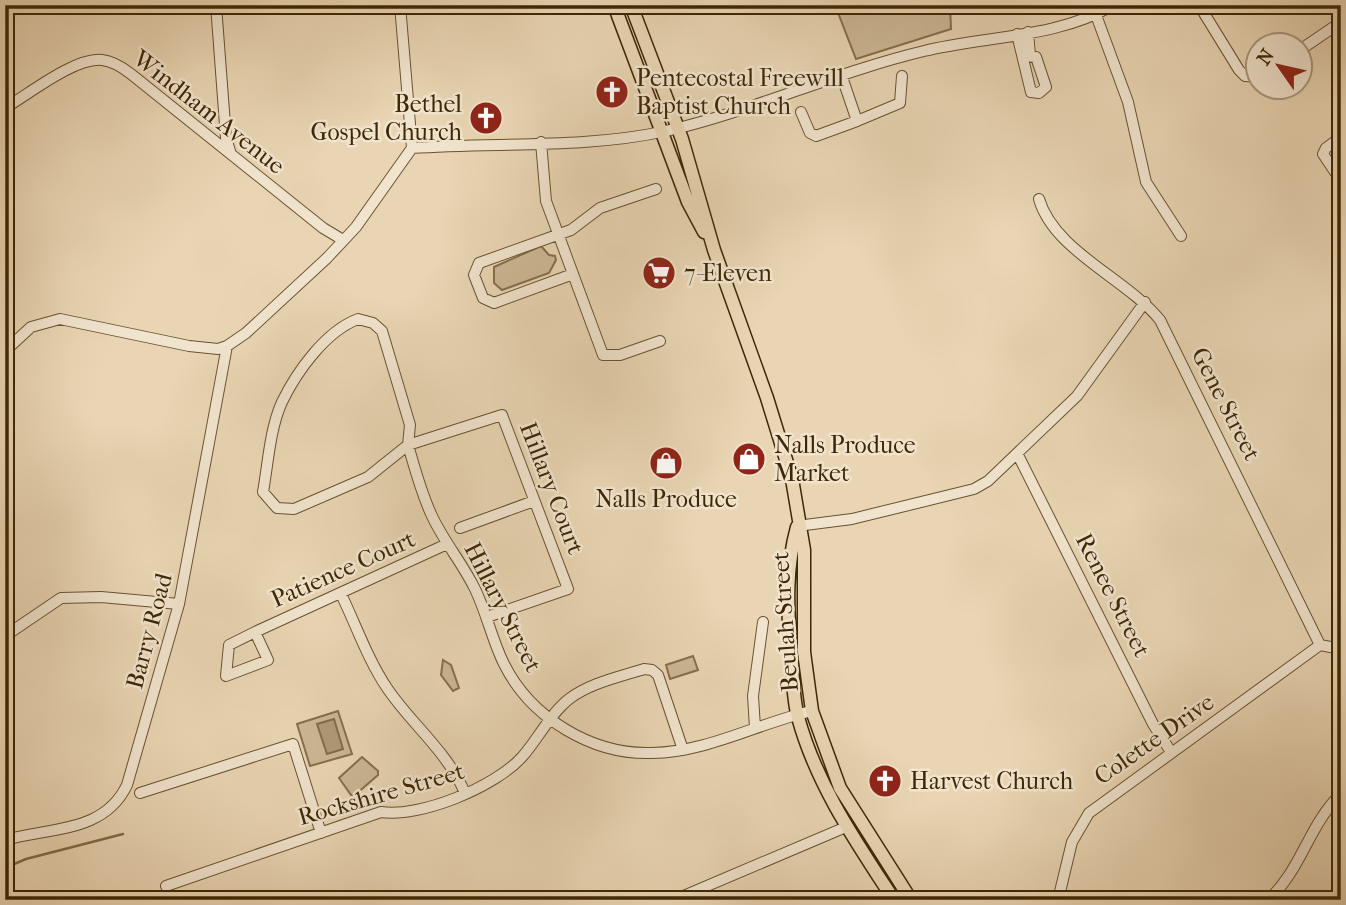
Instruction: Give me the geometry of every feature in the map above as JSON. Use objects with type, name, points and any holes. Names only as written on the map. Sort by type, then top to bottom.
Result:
[{"type":"main road","name":"Beulah Street","points":[[614,5],[688,202],[713,250]]},
{"type":"main road","name":"Beulah Street","points":[[631,5],[678,128],[713,250],[792,479],[797,526],[804,550],[804,652],[812,711],[840,788],[911,900]]},
{"type":"main road","name":"Beulah Street","points":[[797,526],[790,551],[787,610],[797,714],[818,773],[846,827],[894,900]]},
{"type":"street","points":[[216,5],[226,138],[230,153]]},
{"type":"street","points":[[5,351],[31,327],[60,319],[189,346],[218,349],[246,333],[296,289],[343,240],[412,148],[400,5]]},
{"type":"street","points":[[412,148],[615,140],[662,132],[841,74],[928,50],[1022,33],[1096,15],[1113,5]]},
{"type":"street","points":[[1199,5],[1244,75]]},
{"type":"street","points":[[1314,40],[1341,20],[1334,5]]},
{"type":"street","points":[[1096,15],[1128,102],[1146,182],[1181,236]]},
{"type":"street","points":[[1022,33],[1027,56]]},
{"type":"street","name":"Windham Avenue","points":[[5,108],[72,67],[105,60],[131,74],[323,228],[343,240]]},
{"type":"street","points":[[841,74],[858,121]]},
{"type":"street","points":[[801,112],[810,133],[816,136],[900,103],[902,76]]},
{"type":"street","points":[[1341,137],[1323,154],[1341,181]]},
{"type":"street","points":[[541,142],[547,201],[603,355],[620,355],[660,341]]},
{"type":"street","points":[[573,274],[494,303],[482,298],[474,275],[479,263],[570,230],[600,208],[656,189]]},
{"type":"street","name":"Gene Street","points":[[1039,199],[1048,220],[1061,235],[1145,302],[1171,339],[1320,645]]},
{"type":"street","points":[[797,526],[852,519],[974,489],[989,481],[1077,396],[1145,302]]},
{"type":"street","name":"Hillary Street","points":[[408,445],[368,477],[294,509],[277,508],[263,492],[282,403],[306,364],[342,325],[358,319],[373,323],[382,331],[410,425],[408,445],[423,494],[447,544],[467,575],[497,649],[515,682],[551,719],[576,735],[610,748],[652,753],[683,750],[812,711]]},
{"type":"street","name":"Barry Road","points":[[5,840],[89,822],[107,813],[120,799],[132,770],[179,604],[227,346]]},
{"type":"street","name":"Hillary Court","points":[[408,445],[502,415],[568,589],[486,617]]},
{"type":"street","name":"Renee Street","points":[[1018,455],[1153,724],[1171,752]]},
{"type":"street","points":[[460,528],[534,501]]},
{"type":"street","name":"Patience Court","points":[[255,632],[268,660],[226,676],[229,645],[255,632],[447,544]]},
{"type":"street","points":[[341,594],[381,678],[411,720],[444,754],[465,793]]},
{"type":"street","points":[[5,636],[61,598],[101,597],[179,604]]},
{"type":"street","name":"Beulah Street","points":[[755,728],[753,696],[763,622]]},
{"type":"street","points":[[1320,645],[1341,649]]},
{"type":"street","name":"Colette Drive","points":[[1058,900],[1072,842],[1082,822],[1097,805],[1320,645]]},
{"type":"street","name":"Rockshire Street","points":[[166,886],[381,812],[407,813],[491,783],[507,772],[569,699],[585,689],[644,669],[652,670],[658,675],[683,750]]},
{"type":"street","points":[[140,793],[293,744],[321,834]]},
{"type":"street","points":[[1268,900],[1287,879],[1320,818],[1341,794]]},
{"type":"street","points":[[674,900],[846,827]]},
{"type":"shaded area","points":[[835,5],[950,5],[951,29],[856,59]]},
{"type":"shaded area","points":[[541,246],[549,255],[555,256],[556,260],[549,273],[502,290],[494,283],[494,267]]},
{"type":"shaded area","points":[[693,656],[698,670],[670,679],[666,665]]},
{"type":"shaded area","points":[[443,660],[451,665],[459,688],[453,691],[441,675]]},
{"type":"shaded area","points":[[338,711],[352,754],[310,766],[297,724]]},
{"type":"shaded area","points":[[334,719],[343,749],[327,754],[317,724]]},
{"type":"shaded area","points":[[362,757],[378,771],[378,775],[355,795],[351,795],[339,778]]},
{"type":"waterway","points":[[5,868],[26,859],[123,834]]},
{"type":"place","name":"Pentecostal Freewill Baptist Church","points":[[612,92]]},
{"type":"place","name":"Bethel Gospel Church","points":[[486,118]]},
{"type":"place","name":"7-Eleven","points":[[659,273]]},
{"type":"place","name":"Nalls Produce Market","points":[[749,459]]},
{"type":"place","name":"Nalls Produce","points":[[666,463]]},
{"type":"place","name":"Harvest Church","points":[[885,781]]}]
